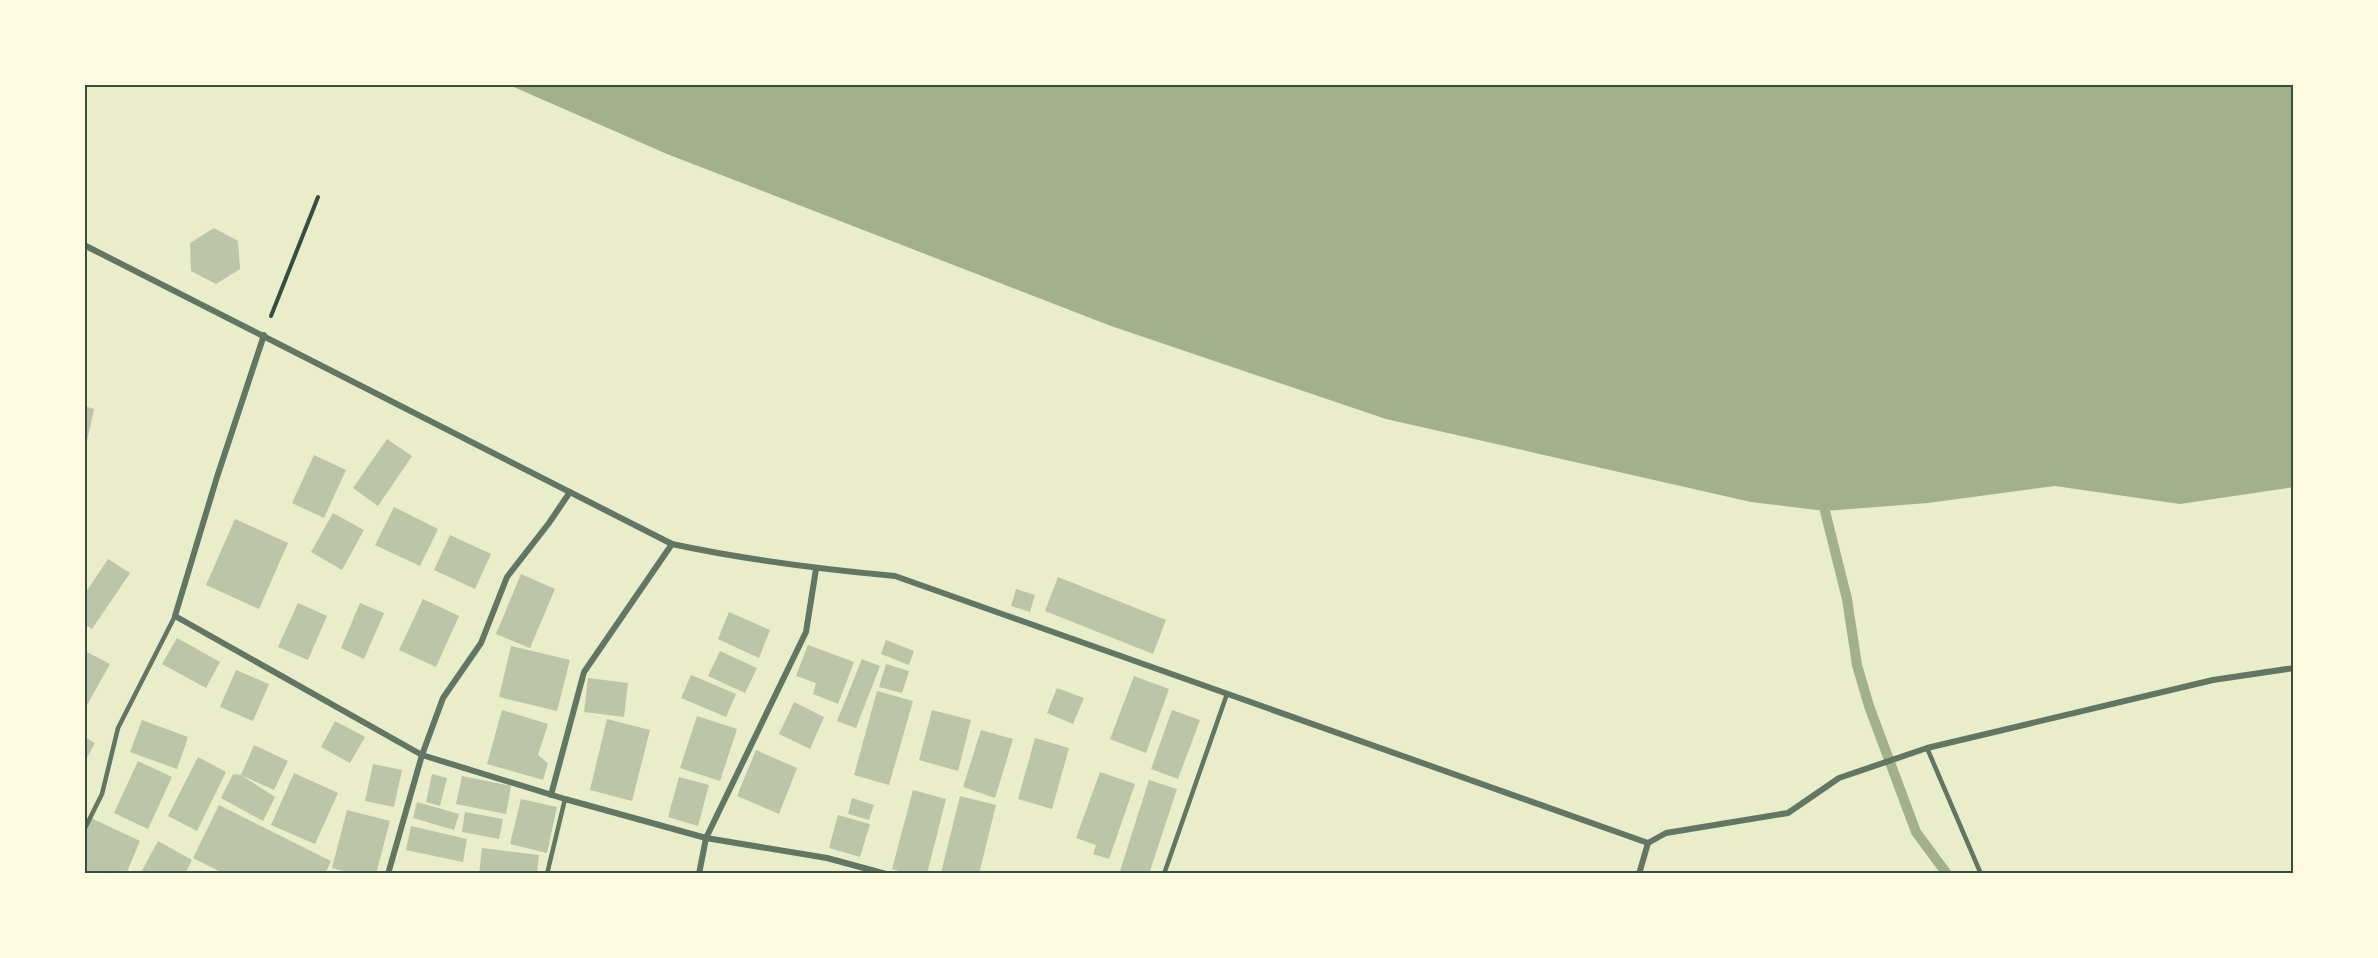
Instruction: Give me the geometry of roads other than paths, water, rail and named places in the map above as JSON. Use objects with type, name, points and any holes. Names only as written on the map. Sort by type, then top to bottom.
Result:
[{"type":"street","points":[[84,245],[672,544],[730,556],[816,569],[895,576],[1648,843]]},
{"type":"street","points":[[264,335],[217,477],[175,616],[422,755],[551,795],[706,838],[827,858],[886,874]]},
{"type":"street","points":[[388,874],[422,755],[442,698],[481,643],[507,577],[570,492]]},
{"type":"street","points":[[551,795],[584,672],[672,544]]},
{"type":"street","points":[[699,874],[706,838],[806,632],[816,569]]},
{"type":"street","points":[[1640,874],[1648,843],[1666,833],[1788,813],[1839,778],[1927,748],[2213,680],[2294,668]]},
{"type":"lane","points":[[84,830],[102,794],[118,728],[175,616]]},
{"type":"lane","points":[[1164,874],[1227,694]]},
{"type":"lane","points":[[1927,748],[1981,874]]},
{"type":"lane","points":[[547,874],[565,799]]},
{"type":"waterway","points":[[1825,511],[1847,599],[1857,665],[1869,706],[1916,832],[1947,874]]}]
